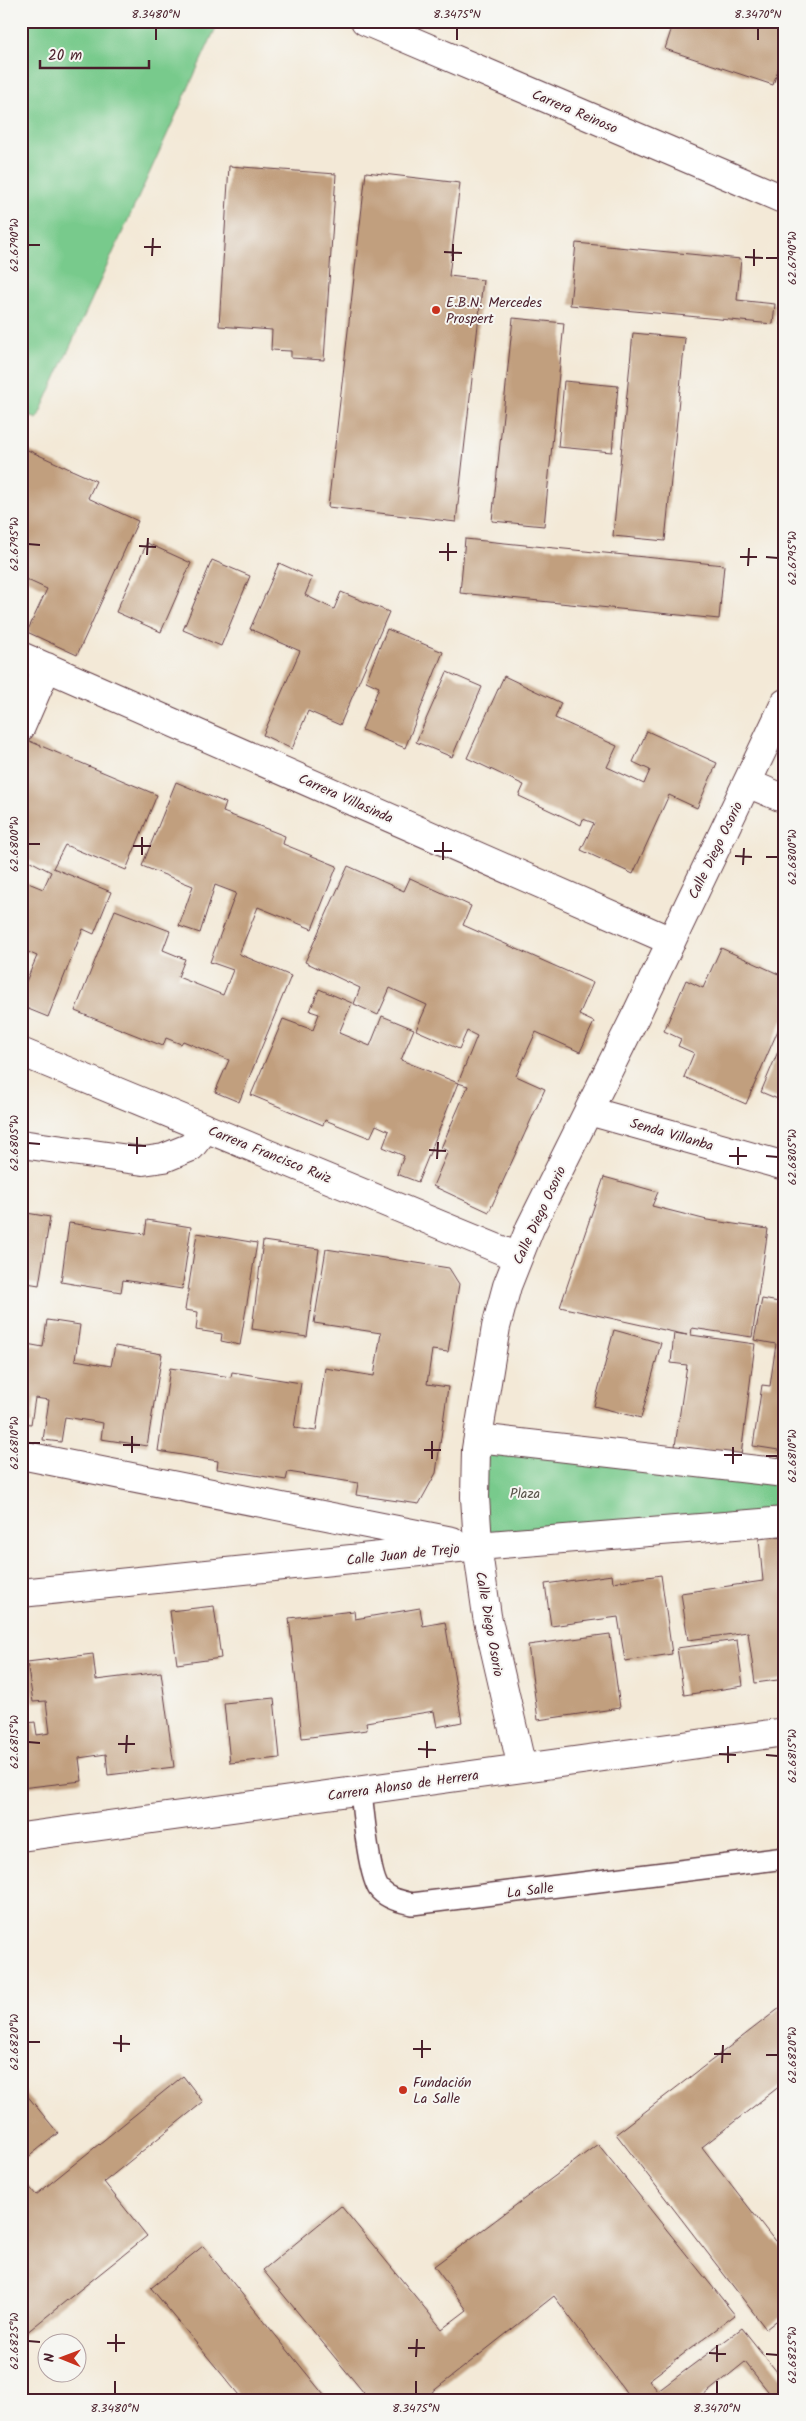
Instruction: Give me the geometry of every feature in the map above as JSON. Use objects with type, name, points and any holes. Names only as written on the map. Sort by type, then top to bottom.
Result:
[{"type":"street","name":"Carrera Reinoso","points":[[365,21],[396,27],[785,200]]},
{"type":"street","name":"Carrera Villasinda","points":[[21,656],[671,941]]},
{"type":"street","points":[[21,727],[47,667]]},
{"type":"street","name":"Calle Diego Osorio","points":[[522,1768],[487,1616],[478,1546],[475,1498],[478,1438],[496,1327],[507,1286],[530,1228],[589,1111],[747,783],[778,734],[785,703]]},
{"type":"street","points":[[747,783],[785,799]]},
{"type":"street","name":"Carrera Francisco Ruiz","points":[[21,1052],[518,1257]]},
{"type":"street","name":"Senda Villanba","points":[[589,1111],[785,1166]]},
{"type":"street","points":[[21,1144],[143,1161],[164,1158],[191,1148],[206,1128]]},
{"type":"street","points":[[478,1438],[785,1473]]},
{"type":"street","points":[[21,1455],[478,1546]]},
{"type":"street","name":"Calle Juan de Trejo","points":[[21,1593],[478,1546],[785,1521]]},
{"type":"street","name":"Carrera Alonso de Herrera","points":[[21,1837],[785,1732]]},
{"type":"lane","name":"La Salle","points":[[361,1791],[368,1849],[379,1889],[394,1900],[412,1904],[785,1858]]},
{"type":"green space","points":[[21,21],[219,21],[37,419],[21,412]]},
{"type":"green space","name":"Plaza","points":[[476,1449],[785,1480],[785,1517],[478,1546]]},
{"type":"building","points":[[674,21],[785,21],[785,48],[773,85],[665,49]]},
{"type":"building","points":[[229,166],[336,174],[324,360],[291,358],[291,351],[271,350],[272,330],[219,326]]},
{"type":"building","points":[[366,172],[460,183],[449,276],[483,280],[456,522],[328,507]]},
{"type":"building","points":[[576,243],[741,259],[737,300],[775,304],[773,324],[570,305]]},
{"type":"building","points":[[784,304],[785,325],[781,325]]},
{"type":"building","points":[[513,318],[564,323],[544,526],[492,521]]},
{"type":"building","points":[[633,333],[685,338],[665,541],[613,536]]},
{"type":"building","points":[[564,381],[618,386],[612,452],[558,447]]},
{"type":"building","points":[[21,447],[96,481],[88,498],[138,521],[77,655],[27,632],[47,589],[21,577]]},
{"type":"building","points":[[465,539],[724,565],[719,619],[460,593]]},
{"type":"building","points":[[147,543],[191,563],[161,632],[116,612]]},
{"type":"building","points":[[212,560],[250,576],[221,646],[183,630]]},
{"type":"building","points":[[279,563],[312,578],[305,595],[334,609],[341,592],[389,612],[340,725],[308,711],[292,749],[263,735],[300,651],[250,629]]},
{"type":"building","points":[[387,629],[443,652],[405,748],[362,730],[379,687],[366,681]]},
{"type":"building","points":[[447,672],[482,687],[452,757],[416,742]]},
{"type":"building","points":[[504,676],[561,703],[555,718],[617,746],[607,767],[644,784],[650,770],[633,762],[647,731],[717,763],[697,808],[669,795],[633,874],[581,850],[594,823],[583,819],[581,825],[519,796],[524,785],[467,758]]},
{"type":"building","points":[[27,740],[157,795],[126,870],[65,845],[53,868],[111,892],[94,934],[83,929],[48,1017],[21,1006],[21,993],[37,956],[21,949],[21,880],[43,889],[51,872],[21,856],[21,755]]},
{"type":"building","points":[[176,782],[226,803],[223,812],[285,836],[283,844],[337,866],[312,929],[258,907],[239,954],[291,976],[239,1102],[215,1092],[229,1060],[183,1041],[181,1044],[166,1038],[163,1046],[75,1011],[115,910],[170,931],[163,950],[185,959],[178,977],[223,995],[233,970],[210,962],[236,893],[215,885],[200,933],[179,926],[193,886],[142,866]]},
{"type":"building","points":[[348,866],[404,891],[410,878],[471,906],[463,925],[593,983],[579,1015],[594,1022],[580,1052],[536,1032],[516,1076],[545,1089],[489,1212],[433,1186],[448,1151],[441,1148],[468,1086],[458,1083],[477,1036],[467,1031],[459,1049],[416,1030],[427,1005],[390,988],[378,1015],[354,1004],[360,988],[305,962]]},
{"type":"building","points":[[721,948],[785,977],[785,1014],[746,1104],[684,1077],[694,1053],[678,1046],[681,1039],[664,1031],[686,980],[703,988]]},
{"type":"building","points":[[319,989],[352,1003],[339,1033],[370,1046],[382,1016],[414,1029],[401,1060],[458,1083],[418,1182],[397,1174],[404,1156],[383,1147],[389,1131],[376,1125],[370,1138],[325,1120],[323,1125],[251,1095],[283,1019],[313,1030],[319,1014],[310,1011]]},
{"type":"building","points":[[785,1035],[785,1102],[761,1092]]},
{"type":"building","points":[[21,1080],[26,1081],[22,1093],[21,1093]]},
{"type":"building","points":[[604,1177],[658,1192],[652,1206],[707,1220],[768,1229],[752,1337],[692,1328],[691,1335],[755,1344],[741,1455],[675,1446],[687,1365],[671,1363],[674,1333],[687,1335],[560,1307]]},
{"type":"building","points":[[21,1212],[50,1217],[39,1285],[21,1282]]},
{"type":"building","points":[[147,1220],[191,1227],[182,1289],[123,1280],[121,1292],[61,1282],[69,1223],[145,1234]]},
{"type":"building","points":[[197,1233],[257,1243],[240,1345],[221,1341],[222,1334],[196,1330],[198,1312],[185,1310]]},
{"type":"building","points":[[263,1241],[319,1249],[307,1337],[252,1329]]},
{"type":"building","points":[[326,1249],[449,1268],[459,1284],[448,1352],[432,1350],[427,1384],[448,1387],[436,1473],[419,1504],[356,1495],[358,1483],[288,1472],[286,1480],[217,1469],[218,1461],[158,1451],[170,1368],[231,1377],[232,1372],[301,1383],[294,1428],[316,1431],[325,1368],[374,1376],[381,1333],[314,1323]]},
{"type":"building","points":[[784,1273],[785,1451],[753,1446],[762,1385],[770,1386],[776,1344],[754,1340],[762,1299],[779,1302]]},
{"type":"building","points":[[21,1315],[26,1316],[22,1342],[21,1342]]},
{"type":"building","points":[[47,1320],[80,1325],[75,1360],[111,1366],[115,1346],[162,1354],[147,1446],[101,1439],[103,1423],[65,1417],[61,1442],[43,1440],[49,1400],[35,1398],[31,1424],[21,1423],[21,1343],[43,1347]]},
{"type":"building","points":[[614,1330],[661,1343],[641,1418],[594,1406]]},
{"type":"building","points":[[785,1536],[785,1679],[755,1683],[748,1632],[688,1640],[681,1593],[763,1581],[759,1539]]},
{"type":"building","points":[[612,1575],[613,1582],[661,1575],[672,1654],[625,1661],[618,1617],[551,1626],[545,1584]]},
{"type":"building","points":[[214,1606],[221,1658],[177,1664],[170,1611]]},
{"type":"building","points":[[420,1608],[423,1626],[445,1622],[462,1722],[437,1727],[434,1711],[366,1722],[367,1730],[302,1738],[289,1618],[354,1611],[355,1619]]},
{"type":"building","points":[[610,1634],[620,1708],[538,1720],[528,1645]]},
{"type":"building","points":[[737,1640],[743,1686],[684,1695],[677,1648]]},
{"type":"building","points":[[93,1654],[96,1680],[161,1672],[174,1767],[108,1775],[106,1754],[79,1758],[82,1781],[21,1788],[21,1724],[35,1722],[37,1735],[50,1733],[46,1701],[33,1702],[27,1662]]},
{"type":"building","points":[[274,1698],[280,1758],[230,1763],[224,1703]]},
{"type":"building","points":[[785,2004],[785,2082],[702,2147],[785,2254],[785,2314],[766,2329],[616,2134]]},
{"type":"building","points":[[183,2076],[203,2102],[104,2182],[147,2236],[21,2337],[21,2177],[36,2195]]},
{"type":"building","points":[[21,2088],[58,2133],[21,2163]]},
{"type":"building","points":[[598,2144],[735,2315],[649,2380],[658,2391],[742,2328],[785,2382],[785,2400],[775,2400],[745,2362],[698,2400],[632,2400],[554,2296],[422,2400],[356,2400],[364,2393],[263,2270],[341,2206],[442,2329],[467,2310],[434,2266]]},
{"type":"building","points":[[203,2246],[328,2400],[243,2400],[151,2288]]},
{"type":"place","name":"E.B.N. Mercedes Prospert","points":[[436,310]]},
{"type":"place","name":"Fundación La Salle","points":[[403,2090]]}]
